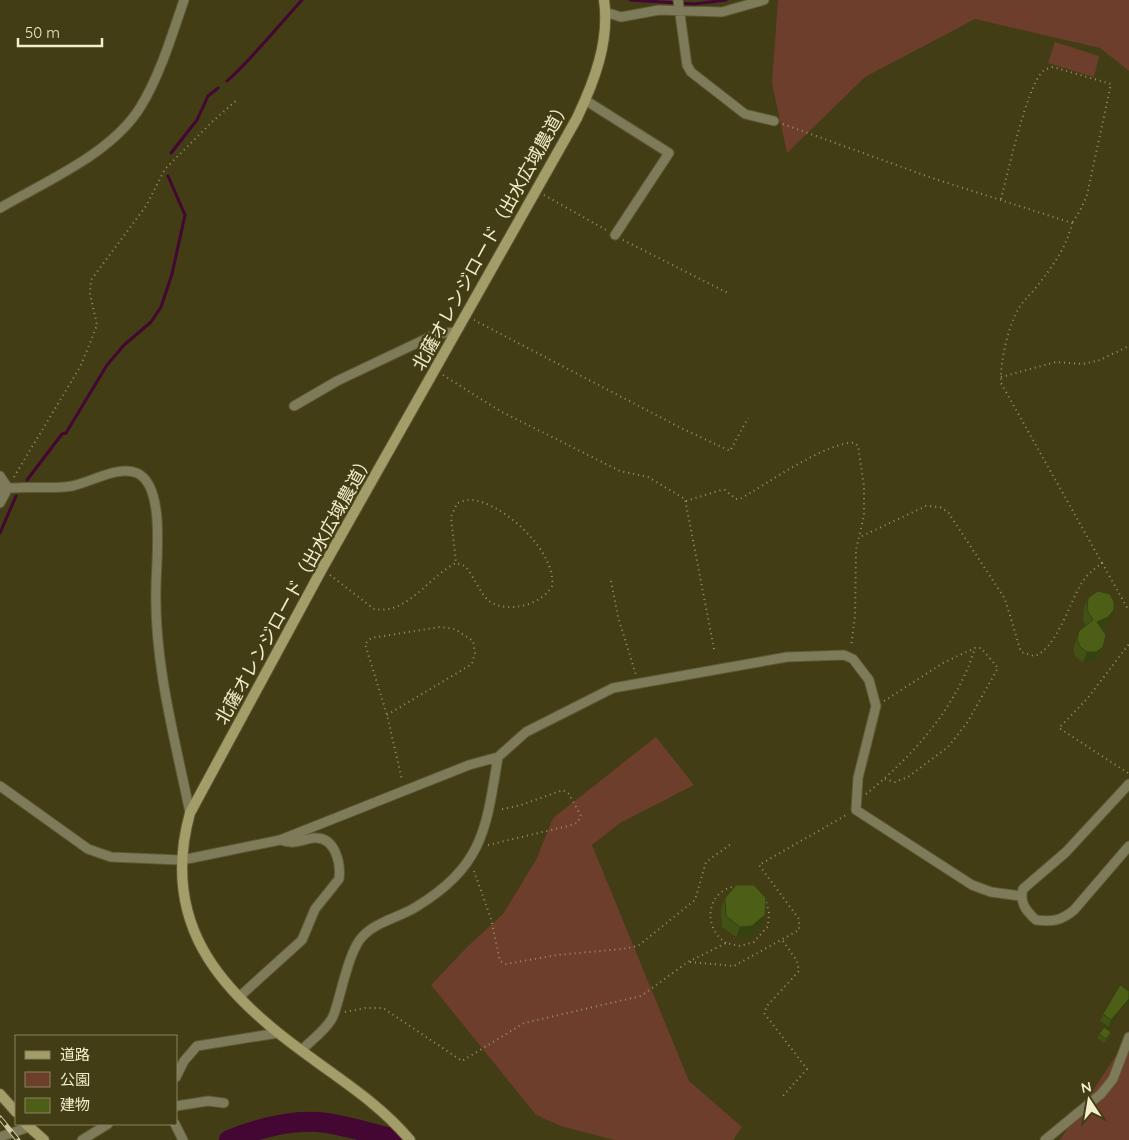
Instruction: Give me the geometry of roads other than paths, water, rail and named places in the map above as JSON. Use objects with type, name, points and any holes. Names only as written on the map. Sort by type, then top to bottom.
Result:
[{"type":"street","points":[[0,208],[89,158],[127,124],[141,106],[152,83],[184,0]]},
{"type":"street","name":"北薩オレンジロード（出水広域農道）","points":[[410,1140],[399,1127],[368,1099],[278,1033],[239,997],[214,969],[197,940],[184,898],[180,860],[183,837],[190,813],[322,569],[585,100],[601,54],[604,0]]},
{"type":"street","points":[[604,12],[621,17],[678,5],[722,12],[764,0]]},
{"type":"street","points":[[678,5],[687,65],[691,72],[745,114],[774,121]]},
{"type":"street","points":[[585,100],[669,153],[615,235]]},
{"type":"street","points":[[294,406],[337,381],[436,334],[455,332]]},
{"type":"street","points":[[4,488],[72,486],[99,479],[111,473],[128,471],[137,473],[151,488],[157,514],[156,632],[190,813]]},
{"type":"street","points":[[0,476],[4,488],[0,503]]},
{"type":"street","points":[[0,786],[88,849],[111,857],[180,860],[280,840],[469,765],[498,757],[526,732],[560,713],[613,688],[638,682],[787,657],[844,655],[850,658],[869,680],[876,706],[858,778],[855,800],[856,810],[972,885],[991,892],[1021,896]]},
{"type":"street","points":[[301,1051],[334,1015],[345,976],[362,936],[419,905],[458,874],[472,858],[490,812],[498,757]]},
{"type":"street","points":[[1129,784],[1066,852],[1023,889],[1021,896],[1026,910],[1036,920],[1055,921],[1065,918],[1129,846]]},
{"type":"street","points":[[239,997],[302,940],[315,909],[339,879],[338,859],[333,847],[328,842],[315,838],[292,844],[280,840]]},
{"type":"street","points":[[178,1073],[184,1061],[197,1046],[278,1033]]},
{"type":"street","points":[[1045,1140],[1101,1094],[1113,1078],[1129,1037]]},
{"type":"street","points":[[0,1094],[15,1111]]},
{"type":"street","points":[[178,1106],[208,1101],[224,1103]]},
{"type":"street","points":[[0,1137],[27,1125],[44,1140]]},
{"type":"street","points":[[82,1140],[106,1125]]},
{"type":"street","points":[[176,1125],[183,1140]]},
{"type":"waterway","points":[[227,81],[256,52],[302,0]]},
{"type":"waterway","points":[[630,0],[694,4],[726,0]]},
{"type":"waterway","points":[[171,153],[197,120],[208,96],[218,88]]},
{"type":"waterway","points":[[27,480],[62,434],[66,433],[107,365],[124,345],[151,322],[161,307],[172,274],[185,215],[168,176]]},
{"type":"waterway","points":[[0,533],[16,496]]},
{"type":"waterway","points":[[229,1140],[277,1125],[302,1122],[327,1123],[402,1140]]},
{"type":"railway","points":[[0,1118],[18,1140]]}]
